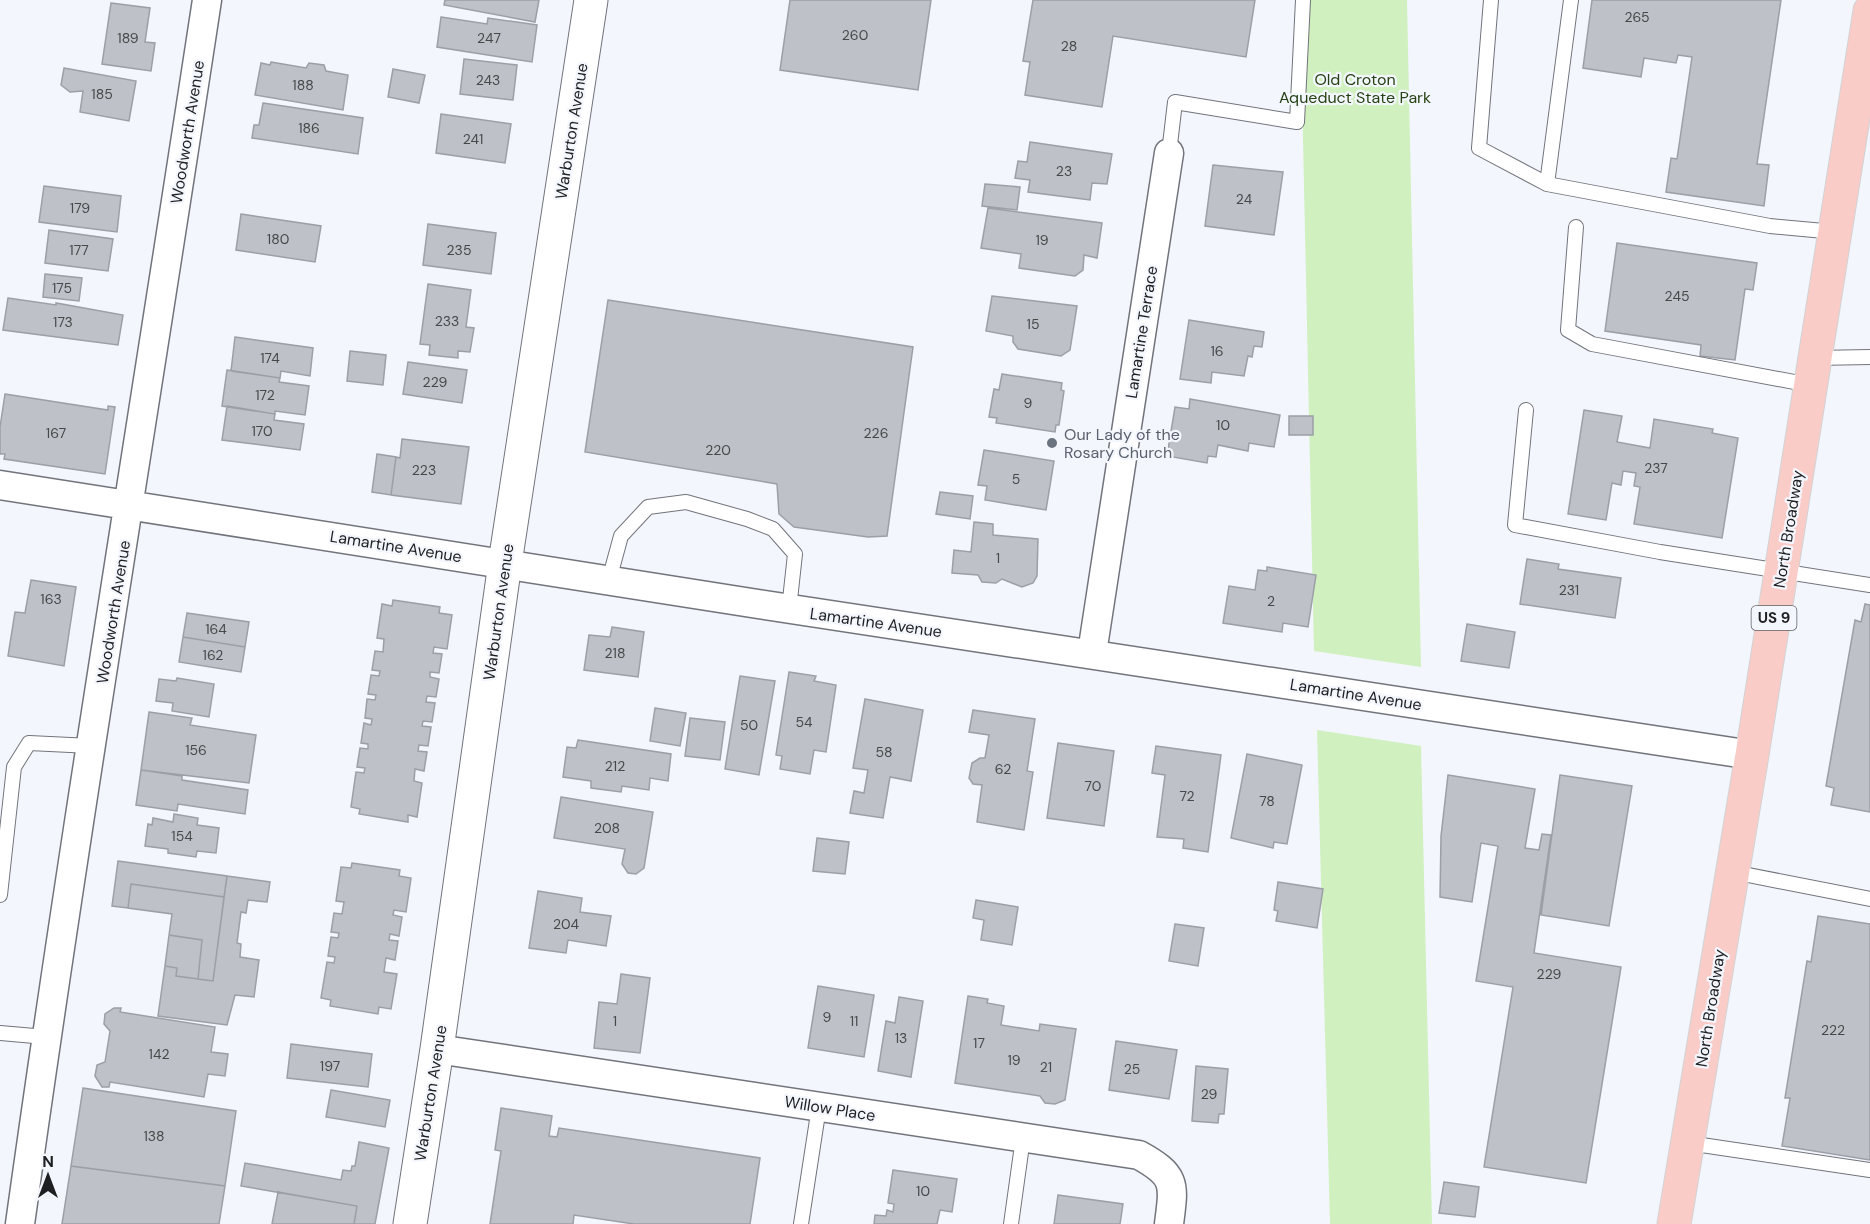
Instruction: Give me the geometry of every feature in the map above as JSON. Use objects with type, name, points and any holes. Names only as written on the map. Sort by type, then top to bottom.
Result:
[{"type":"main road","name":"North Broadway","points":[[1674,1224],[1752,755],[1870,11]]},
{"type":"street","name":"Woodworth Avenue","points":[[20,1224],[46,1037],[131,505],[207,0]]},
{"type":"street","name":"Warburton Avenue","points":[[410,1224],[437,1049],[505,563],[591,0]]},
{"type":"street","name":"Lamartine Terrace","points":[[1092,653],[1168,153]]},
{"type":"street","name":"Lamartine Avenue","points":[[0,485],[789,609],[1092,653],[1752,755]]},
{"type":"street","name":"Willow Place","points":[[437,1049],[1139,1155],[1162,1168],[1173,1188],[1169,1224]]},
{"type":"lane","points":[[1168,153],[1175,102],[1297,122],[1303,0]]},
{"type":"lane","points":[[1491,0],[1479,148],[1547,184],[1770,226],[1835,232]]},
{"type":"lane","points":[[1547,184],[1571,0]]},
{"type":"lane","points":[[1576,227],[1568,330],[1592,344],[1812,372],[1870,357]]},
{"type":"lane","points":[[1526,410],[1515,525],[1660,552],[1870,585]]},
{"type":"lane","points":[[609,580],[621,536],[648,507],[687,502],[747,519],[772,529],[795,554],[789,609]]},
{"type":"lane","points":[[0,895],[14,767],[29,743],[91,746]]},
{"type":"lane","points":[[1733,872],[1870,899]]},
{"type":"lane","points":[[0,1033],[46,1037]]},
{"type":"lane","points":[[801,1224],[819,1107]]},
{"type":"lane","points":[[1011,1224],[1023,1138]]},
{"type":"lane","points":[[1688,1143],[1870,1170]]},
{"type":"green space","name":"Old Croton Aqueduct State Park","points":[[1300,0],[1407,0],[1421,667],[1314,651]]},
{"type":"green space","points":[[1317,730],[1421,746],[1432,1224],[1330,1224]]},
{"type":"building","points":[[445,0],[539,0],[535,22],[444,5]]},
{"type":"building","points":[[790,0],[931,0],[918,90],[780,70]]},
{"type":"building","points":[[1033,0],[1255,0],[1246,57],[1113,36],[1102,107],[1025,95],[1030,62],[1023,61]]},
{"type":"building","points":[[1592,0],[1781,0],[1757,164],[1769,165],[1764,206],[1666,192],[1671,158],[1677,159],[1692,57],[1678,55],[1676,63],[1644,58],[1641,77],[1583,68]]},
{"type":"building","points":[[111,3],[150,8],[145,42],[155,43],[151,71],[102,64]]},
{"type":"building","points":[[441,17],[487,24],[488,18],[537,25],[532,62],[437,47]]},
{"type":"building","points":[[464,59],[517,65],[513,100],[460,94]]},
{"type":"building","points":[[271,62],[306,68],[309,63],[324,65],[326,71],[348,75],[343,110],[255,95],[261,63],[270,65]]},
{"type":"building","points":[[64,68],[136,81],[129,121],[80,112],[83,91],[70,92],[61,85]]},
{"type":"building","points":[[393,69],[425,75],[419,103],[388,97]]},
{"type":"building","points":[[263,103],[363,118],[358,154],[252,138],[254,125],[259,125]]},
{"type":"building","points":[[441,114],[511,124],[505,163],[436,153]]},
{"type":"building","points":[[1030,142],[1112,154],[1107,184],[1092,183],[1090,200],[1028,192],[1030,180],[1015,178],[1018,161],[1027,162]]},
{"type":"building","points":[[1213,165],[1283,172],[1274,235],[1205,226]]},
{"type":"building","points":[[985,184],[1020,187],[1017,210],[982,206]]},
{"type":"building","points":[[44,186],[121,196],[117,232],[39,222]]},
{"type":"building","points":[[988,208],[1102,223],[1097,258],[1084,255],[1083,270],[1075,276],[1019,268],[1021,254],[981,248]]},
{"type":"building","points":[[241,214],[321,226],[315,262],[236,250]]},
{"type":"building","points":[[428,224],[496,233],[491,274],[423,265]]},
{"type":"building","points":[[49,230],[113,239],[108,271],[45,263]]},
{"type":"building","points":[[1617,243],[1757,263],[1753,290],[1745,289],[1735,360],[1700,356],[1701,345],[1605,331]]},
{"type":"building","points":[[45,274],[82,278],[79,301],[43,297]]},
{"type":"building","points":[[428,284],[471,290],[466,327],[474,328],[470,352],[458,351],[458,358],[429,355],[430,345],[420,344]]},
{"type":"building","points":[[992,296],[1077,306],[1070,350],[1061,356],[1018,349],[1013,342],[1013,336],[986,331]]},
{"type":"building","points":[[8,298],[56,305],[56,303],[123,315],[118,345],[3,330]]},
{"type":"building","points":[[608,300],[913,347],[887,536],[868,537],[794,527],[779,514],[777,484],[585,452]]},
{"type":"building","points":[[1189,320],[1264,332],[1262,347],[1254,346],[1252,357],[1248,356],[1244,376],[1212,372],[1211,383],[1180,379]]},
{"type":"building","points":[[235,337],[313,348],[310,376],[281,371],[280,378],[231,371]]},
{"type":"building","points":[[350,351],[386,355],[383,385],[347,381]]},
{"type":"building","points":[[408,362],[467,370],[462,403],[403,394]]},
{"type":"building","points":[[227,370],[280,378],[279,382],[309,386],[305,415],[275,411],[275,414],[222,406]]},
{"type":"building","points":[[1002,374],[1062,383],[1061,390],[1064,391],[1059,425],[1056,425],[1055,432],[996,423],[997,418],[989,417],[994,389],[999,390]]},
{"type":"building","points":[[5,394],[108,410],[108,406],[115,407],[105,474],[4,459],[5,454],[0,454],[0,427]]},
{"type":"building","points":[[1190,399],[1280,415],[1274,447],[1249,443],[1248,451],[1218,445],[1216,457],[1208,456],[1207,463],[1167,456],[1175,407],[1189,409]]},
{"type":"building","points":[[227,406],[275,414],[274,420],[304,424],[300,450],[222,440]]},
{"type":"building","points":[[1584,410],[1622,416],[1617,442],[1650,448],[1654,419],[1713,429],[1712,433],[1738,438],[1722,538],[1634,524],[1640,487],[1634,486],[1636,473],[1623,471],[1621,485],[1612,483],[1606,520],[1568,514]]},
{"type":"building","points":[[1289,416],[1313,416],[1313,435],[1289,435]]},
{"type":"building","points":[[402,439],[469,447],[461,504],[391,495],[396,457],[400,458]]},
{"type":"building","points":[[984,450],[1054,461],[1046,510],[985,500],[987,486],[978,485]]},
{"type":"building","points":[[377,454],[396,457],[391,495],[372,492]]},
{"type":"building","points":[[940,492],[973,496],[970,519],[936,514]]},
{"type":"building","points":[[974,522],[993,524],[993,535],[1038,539],[1037,576],[1033,583],[1022,587],[1002,579],[996,583],[982,582],[978,575],[952,573],[954,550],[971,552]]},
{"type":"building","points":[[1527,559],[1559,564],[1558,569],[1621,578],[1615,618],[1520,604]]},
{"type":"building","points":[[1267,567],[1316,575],[1308,627],[1283,623],[1282,632],[1223,623],[1229,586],[1255,590],[1258,570],[1267,571]]},
{"type":"building","points":[[31,580],[76,587],[64,666],[8,656],[15,612],[25,613]]},
{"type":"building","points":[[393,600],[440,607],[439,613],[452,615],[447,649],[434,647],[433,653],[442,654],[439,673],[430,672],[430,677],[439,679],[436,697],[427,696],[426,702],[435,703],[432,722],[423,721],[422,726],[431,727],[428,746],[419,745],[418,751],[427,752],[424,771],[415,769],[414,781],[422,783],[417,817],[408,815],[408,822],[359,814],[360,809],[351,807],[356,772],[364,773],[365,768],[357,767],[360,748],[368,749],[368,744],[361,743],[364,723],[371,725],[372,719],[365,718],[367,699],[375,700],[376,695],[368,694],[371,675],[379,676],[380,671],[372,670],[375,651],[383,652],[384,639],[377,638],[382,604],[392,606]]},
{"type":"building","points":[[1865,604],[1870,605],[1870,812],[1831,805],[1834,788],[1826,786],[1855,620],[1861,622]]},
{"type":"building","points":[[187,613],[249,622],[245,647],[183,637]]},
{"type":"building","points":[[1467,624],[1515,632],[1509,668],[1461,661]]},
{"type":"building","points":[[612,627],[644,632],[638,677],[584,670],[589,635],[610,637]]},
{"type":"building","points":[[183,637],[245,647],[241,672],[179,662]]},
{"type":"building","points":[[789,672],[816,676],[814,681],[836,685],[826,752],[814,750],[810,774],[780,769],[782,756],[776,755]]},
{"type":"building","points":[[740,676],[775,681],[759,775],[725,769]]},
{"type":"building","points":[[177,678],[214,684],[209,717],[172,711],[173,703],[156,701],[159,679],[176,681]]},
{"type":"building","points":[[865,699],[923,710],[911,781],[890,777],[883,818],[850,813],[854,791],[864,793],[868,770],[853,768]]},
{"type":"building","points":[[655,708],[686,713],[680,746],[650,741]]},
{"type":"building","points":[[973,710],[1035,719],[1027,771],[1033,772],[1024,830],[977,822],[982,785],[973,784],[969,778],[972,763],[985,758],[989,735],[969,732]]},
{"type":"building","points":[[149,712],[192,718],[190,725],[256,735],[249,783],[141,770]]},
{"type":"building","points":[[690,718],[725,722],[720,760],[685,756]]},
{"type":"building","points":[[578,740],[671,754],[668,781],[650,778],[649,790],[622,786],[621,792],[591,788],[591,781],[563,777],[567,747],[576,748]]},
{"type":"building","points":[[1058,743],[1114,751],[1104,826],[1047,818]]},
{"type":"building","points":[[1156,746],[1221,755],[1208,852],[1183,848],[1184,839],[1157,837],[1165,775],[1152,773]]},
{"type":"building","points":[[1247,754],[1302,765],[1287,844],[1274,842],[1273,848],[1231,838]]},
{"type":"building","points":[[141,770],[182,776],[182,780],[248,790],[245,814],[178,804],[177,811],[136,805]]},
{"type":"building","points":[[1448,775],[1535,789],[1525,848],[1539,850],[1542,834],[1551,835],[1534,953],[1621,967],[1586,1183],[1484,1167],[1513,987],[1476,981],[1498,846],[1481,843],[1472,902],[1440,897],[1441,836]]},
{"type":"building","points":[[1560,775],[1632,786],[1609,926],[1541,915]]},
{"type":"building","points":[[561,797],[653,812],[644,868],[636,874],[628,873],[622,864],[625,849],[554,838]]},
{"type":"building","points":[[174,814],[198,818],[197,825],[219,828],[216,853],[197,851],[196,857],[168,853],[168,849],[145,846],[148,824],[152,825],[153,818],[173,822]]},
{"type":"building","points":[[817,838],[849,842],[845,874],[813,871]]},
{"type":"building","points":[[118,861],[227,876],[224,897],[131,884],[128,908],[112,906]]},
{"type":"building","points":[[352,863],[400,870],[399,876],[411,878],[406,912],[394,910],[393,915],[402,917],[399,936],[390,934],[389,940],[398,941],[395,960],[386,958],[384,972],[397,974],[391,1009],[379,1007],[378,1014],[330,1006],[331,1000],[321,998],[327,962],[334,963],[335,957],[328,956],[331,937],[338,938],[339,933],[331,932],[334,913],[342,914],[344,902],[336,901],[341,867],[351,868]]},
{"type":"building","points":[[227,876],[270,882],[267,902],[248,900],[246,913],[241,912],[237,943],[241,944],[240,957],[259,960],[254,997],[235,995],[227,1025],[158,1016],[165,966],[177,968],[176,976],[213,981]]},
{"type":"building","points":[[1278,882],[1323,889],[1317,928],[1276,921],[1278,911],[1274,910]]},
{"type":"building","points":[[131,884],[224,897],[213,981],[198,979],[202,940],[169,935],[172,914],[128,908]]},
{"type":"building","points":[[538,891],[582,898],[580,912],[611,916],[606,946],[568,940],[566,953],[529,948]]},
{"type":"building","points":[[976,900],[1018,907],[1012,945],[981,940],[984,920],[973,918]]},
{"type":"building","points":[[1818,916],[1870,924],[1870,1160],[1782,1146],[1790,1098],[1785,1098],[1807,961],[1811,962]]},
{"type":"building","points":[[1175,924],[1204,928],[1198,966],[1169,961]]},
{"type":"building","points":[[169,935],[202,940],[198,979],[176,976],[177,968],[165,966]]},
{"type":"building","points":[[621,974],[650,978],[640,1053],[594,1048],[599,1002],[617,1004]]},
{"type":"building","points":[[818,986],[874,995],[864,1057],[808,1048]]},
{"type":"building","points":[[968,996],[988,999],[987,1003],[1004,1006],[1001,1025],[1039,1031],[1040,1024],[1076,1029],[1065,1100],[1055,1104],[1045,1103],[1040,1096],[955,1083]]},
{"type":"building","points":[[899,997],[923,1001],[911,1077],[878,1071],[886,1021],[895,1023]]},
{"type":"building","points":[[114,1008],[121,1008],[120,1012],[215,1027],[211,1052],[228,1054],[225,1076],[208,1074],[204,1097],[110,1082],[109,1087],[102,1087],[95,1076],[97,1065],[105,1062],[110,1031],[104,1024],[105,1014]]},
{"type":"building","points":[[1116,1041],[1177,1050],[1169,1099],[1109,1090]]},
{"type":"building","points":[[291,1044],[372,1054],[368,1087],[287,1078]]},
{"type":"building","points":[[1196,1066],[1228,1069],[1224,1114],[1219,1114],[1218,1123],[1192,1121]]},
{"type":"building","points":[[83,1088],[236,1111],[225,1186],[71,1166]]},
{"type":"building","points":[[331,1090],[390,1100],[385,1127],[326,1117]]},
{"type":"building","points":[[501,1108],[552,1116],[549,1136],[557,1137],[559,1128],[760,1158],[750,1224],[634,1224],[574,1215],[573,1224],[490,1224],[501,1151],[495,1150]]},
{"type":"building","points":[[359,1142],[389,1148],[375,1224],[354,1224],[357,1206],[241,1186],[245,1163],[341,1180],[343,1170],[351,1171],[352,1166],[355,1166]]},
{"type":"building","points":[[71,1166],[225,1186],[219,1224],[62,1224]]},
{"type":"building","points":[[893,1170],[957,1179],[952,1212],[940,1210],[937,1224],[874,1224],[875,1215],[886,1216],[887,1210],[893,1212],[894,1204],[888,1203]]},
{"type":"building","points":[[1444,1182],[1479,1187],[1475,1217],[1439,1213]]},
{"type":"building","points":[[278,1192],[357,1206],[354,1224],[272,1224]]},
{"type":"building","points":[[1058,1195],[1123,1204],[1120,1224],[1054,1224]]},
{"type":"place","name":"Our Lady of the Rosary Church","points":[[1052,443]]}]
